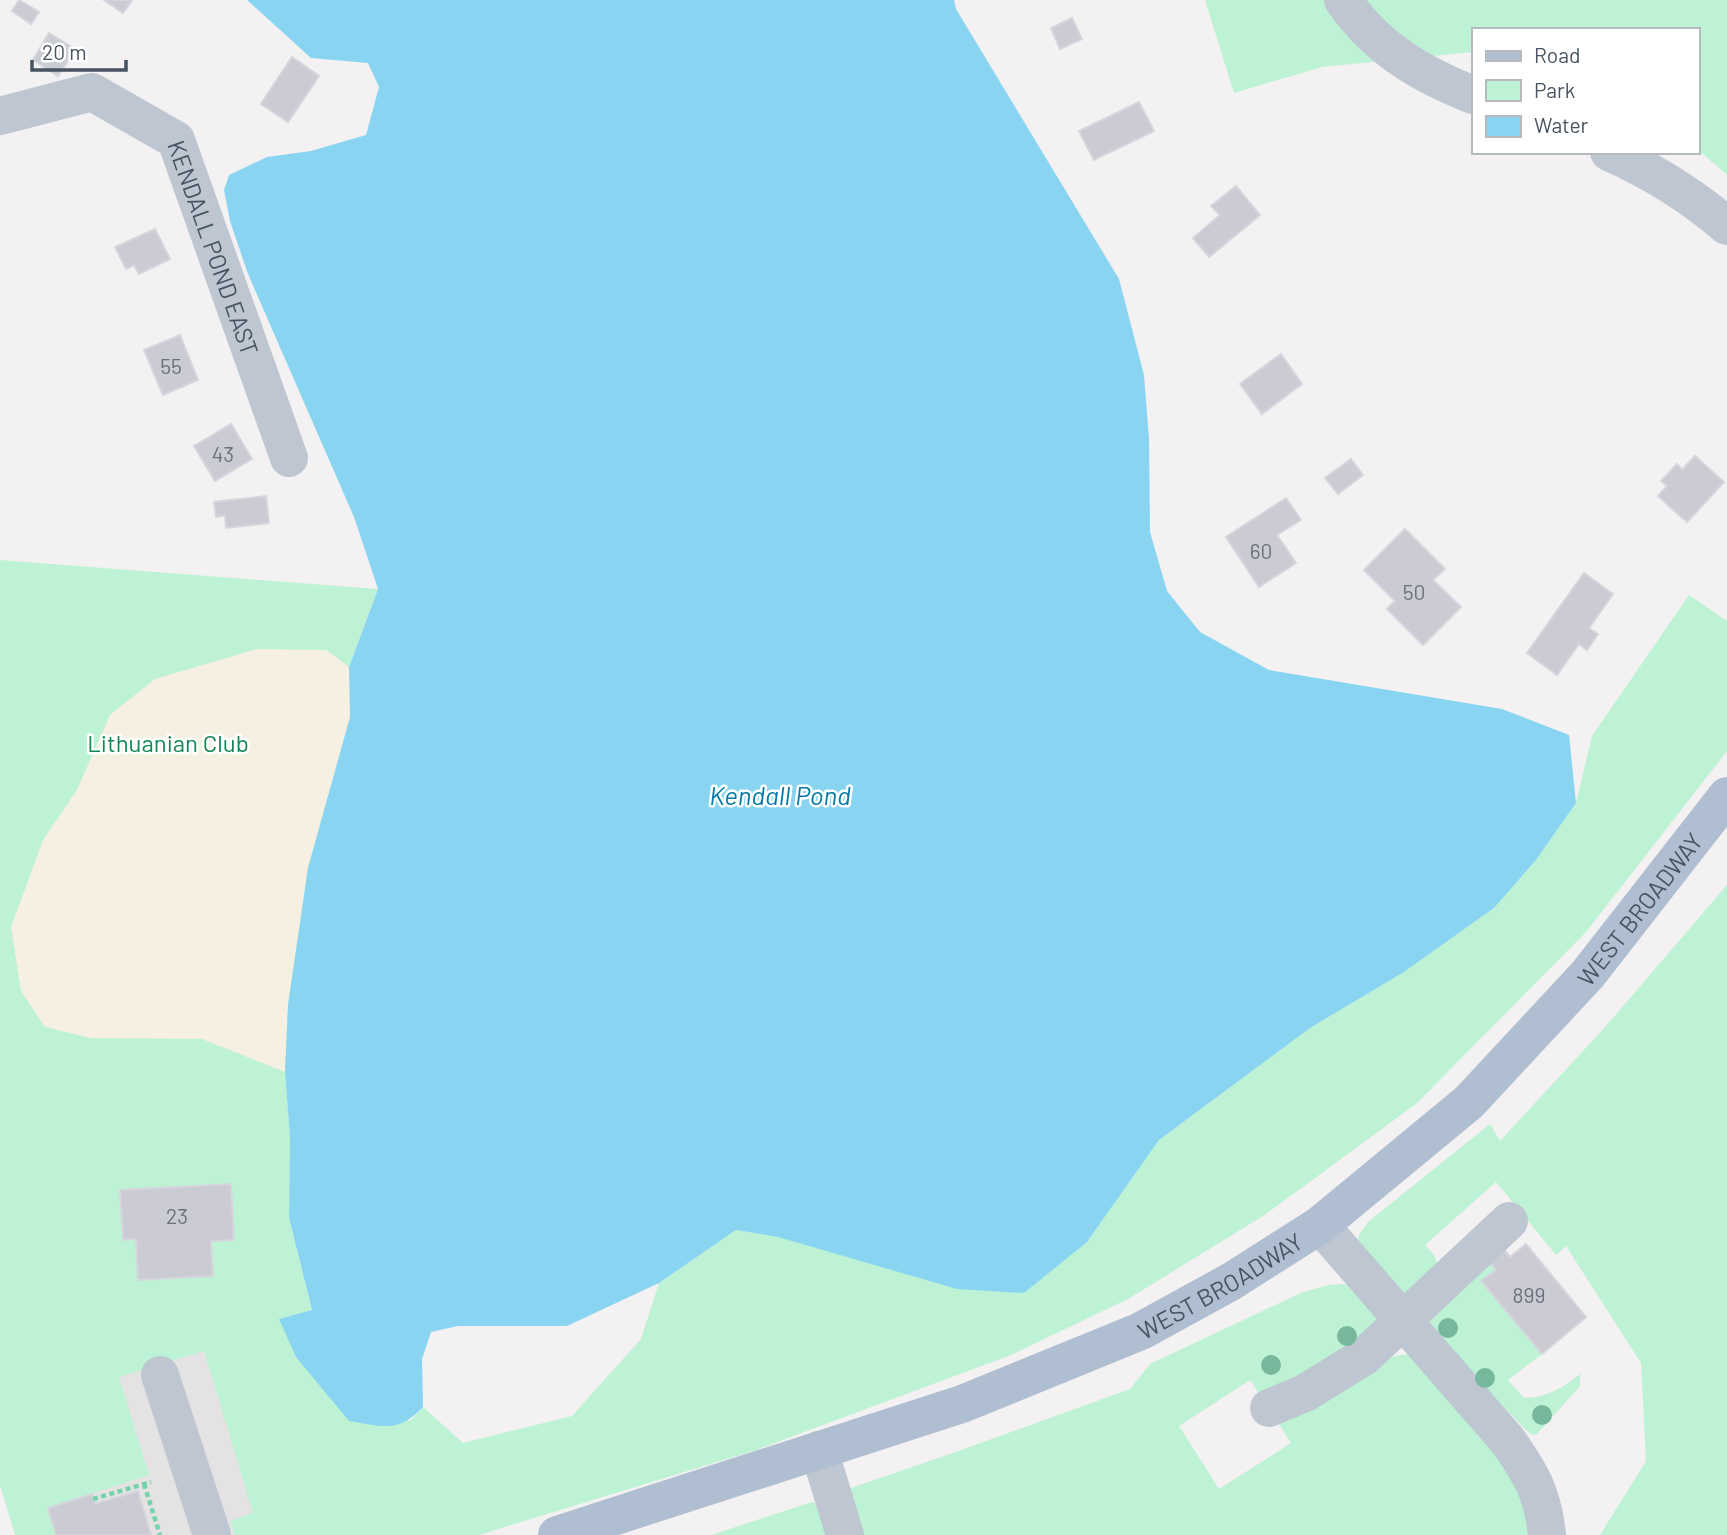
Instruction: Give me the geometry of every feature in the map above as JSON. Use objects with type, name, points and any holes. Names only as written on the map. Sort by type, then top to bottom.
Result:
[{"type":"main road","name":"WEST BROADWAY","points":[[557,1535],[962,1404],[1141,1331],[1233,1281],[1320,1225],[1469,1102],[1588,974],[1727,796]]},
{"type":"street","points":[[1343,0],[1374,36],[1411,66],[1472,95]]},
{"type":"street","name":"KENDALL POND EAST","points":[[0,116],[92,92],[176,140],[289,458]]},
{"type":"street","points":[[1614,154],[1637,164],[1678,189],[1727,226]]},
{"type":"street","points":[[1269,1408],[1305,1393],[1344,1371],[1371,1351],[1509,1221]]},
{"type":"street","points":[[1320,1225],[1508,1441],[1532,1475],[1545,1511],[1547,1535]]},
{"type":"street","points":[[160,1375],[212,1535]]},
{"type":"street","points":[[819,1450],[845,1535]]},
{"type":"path","points":[[93,1499],[151,1482]]},
{"type":"path","points":[[144,1484],[160,1535]]},
{"type":"shaded area","points":[[279,1319],[296,1357],[349,1421],[372,1535],[15,1535],[0,1485],[0,1372]]},
{"type":"green space","points":[[1205,0],[1727,0],[1727,175],[1699,151],[1699,28],[1472,28],[1472,52],[1322,67],[1234,93]]},
{"type":"green space","name":"Lithuanian Club","points":[[0,560],[378,589],[349,667],[285,1072],[290,1138],[289,1218],[312,1310],[279,1320],[410,1421],[423,1407],[463,1443],[572,1416],[641,1339],[659,1283],[736,1230],[778,1237],[1087,1242],[1159,1140],[1310,1028],[1404,972],[1494,908],[1536,860],[1576,803],[1592,736],[1689,595],[1727,621],[1727,751],[1586,932],[1416,1104],[1263,1216],[1128,1299],[1011,1355],[756,1450],[479,1535],[235,1535],[230,1521],[253,1513],[204,1351],[119,1377],[149,1475],[48,1508],[56,1535],[15,1535],[0,1485]]},
{"type":"green space","points":[[1727,885],[1727,1535],[1600,1535],[1646,1461],[1641,1363],[1566,1246],[1556,1255],[1496,1182],[1425,1245],[1438,1265],[1402,1297],[1355,1247],[1368,1222],[1490,1124],[1500,1141],[1606,1026]]},
{"type":"green space","points":[[1487,1259],[1496,1270],[1481,1282],[1542,1354],[1508,1380],[1524,1398],[1532,1398],[1554,1391],[1580,1374],[1580,1386],[1537,1434],[1528,1432],[1421,1322]]},
{"type":"green space","points":[[1348,1284],[1385,1324],[1264,1401],[1250,1380],[1179,1426],[1219,1489],[1291,1443],[1272,1413],[1395,1356],[1409,1354],[1504,1460],[1535,1535],[858,1535],[845,1490],[1130,1389],[1150,1364],[1303,1292],[1329,1285]]},
{"type":"green space","points":[[812,1502],[818,1505],[827,1535],[711,1535]]},
{"type":"sand","points":[[257,649],[326,650],[349,667],[350,717],[308,868],[288,1005],[285,1072],[202,1039],[90,1038],[45,1027],[21,991],[11,927],[43,840],[77,790],[110,715],[155,679]]},
{"type":"water","name":"Kendall Pond","points":[[247,0],[954,0],[956,9],[1119,279],[1144,375],[1149,439],[1150,532],[1167,591],[1200,632],[1269,670],[1502,709],[1569,735],[1576,803],[1536,860],[1494,908],[1404,972],[1310,1028],[1159,1140],[1087,1242],[1024,1293],[957,1289],[778,1237],[736,1230],[659,1283],[567,1326],[458,1326],[431,1332],[422,1359],[423,1407],[414,1416],[397,1425],[380,1426],[349,1421],[296,1357],[279,1319],[312,1310],[289,1218],[290,1138],[285,1072],[288,1005],[308,868],[350,717],[349,667],[378,589],[354,517],[248,274],[230,221],[224,190],[229,175],[267,157],[311,151],[366,135],[379,87],[368,63],[311,58]]},
{"type":"building","points":[[19,0],[39,12],[31,24],[12,11]]},
{"type":"building","points":[[104,0],[132,0],[123,13]]},
{"type":"building","points":[[1072,18],[1082,39],[1060,49],[1051,28]]},
{"type":"building","points":[[49,33],[75,49],[58,76],[33,60]]},
{"type":"building","points":[[292,57],[319,76],[288,122],[261,104]]},
{"type":"building","points":[[1139,102],[1154,131],[1094,160],[1079,131]]},
{"type":"building","points":[[1236,186],[1260,215],[1209,257],[1193,238],[1220,215],[1211,206]]},
{"type":"building","points":[[155,229],[170,259],[139,274],[134,265],[126,269],[115,247]]},
{"type":"building","points":[[180,335],[198,380],[163,395],[144,350]]},
{"type":"building","points":[[1281,354],[1302,384],[1262,414],[1240,384]]},
{"type":"building","points":[[231,424],[252,459],[215,481],[194,446]]},
{"type":"building","points":[[1695,456],[1724,482],[1687,522],[1658,496],[1667,486],[1661,481],[1677,464],[1682,470]]},
{"type":"building","points":[[1351,459],[1363,475],[1338,494],[1325,478]]},
{"type":"building","points":[[266,496],[269,523],[226,528],[225,515],[216,517],[214,502]]},
{"type":"building","points":[[1286,498],[1301,520],[1277,535],[1296,563],[1259,587],[1226,537]]},
{"type":"building","points":[[1405,529],[1445,569],[1433,580],[1461,607],[1423,645],[1387,609],[1395,601],[1364,570]]},
{"type":"building","points":[[1584,573],[1613,594],[1589,628],[1598,634],[1587,650],[1579,644],[1557,675],[1527,653]]},
{"type":"building","points":[[231,1184],[234,1240],[211,1241],[213,1276],[138,1280],[136,1239],[123,1240],[120,1190]]},
{"type":"building","points":[[1526,1244],[1586,1317],[1542,1354],[1481,1281],[1496,1270],[1487,1259],[1502,1247],[1510,1257]]},
{"type":"building","points":[[138,1491],[151,1535],[56,1535],[48,1508],[92,1494],[95,1504]]}]
